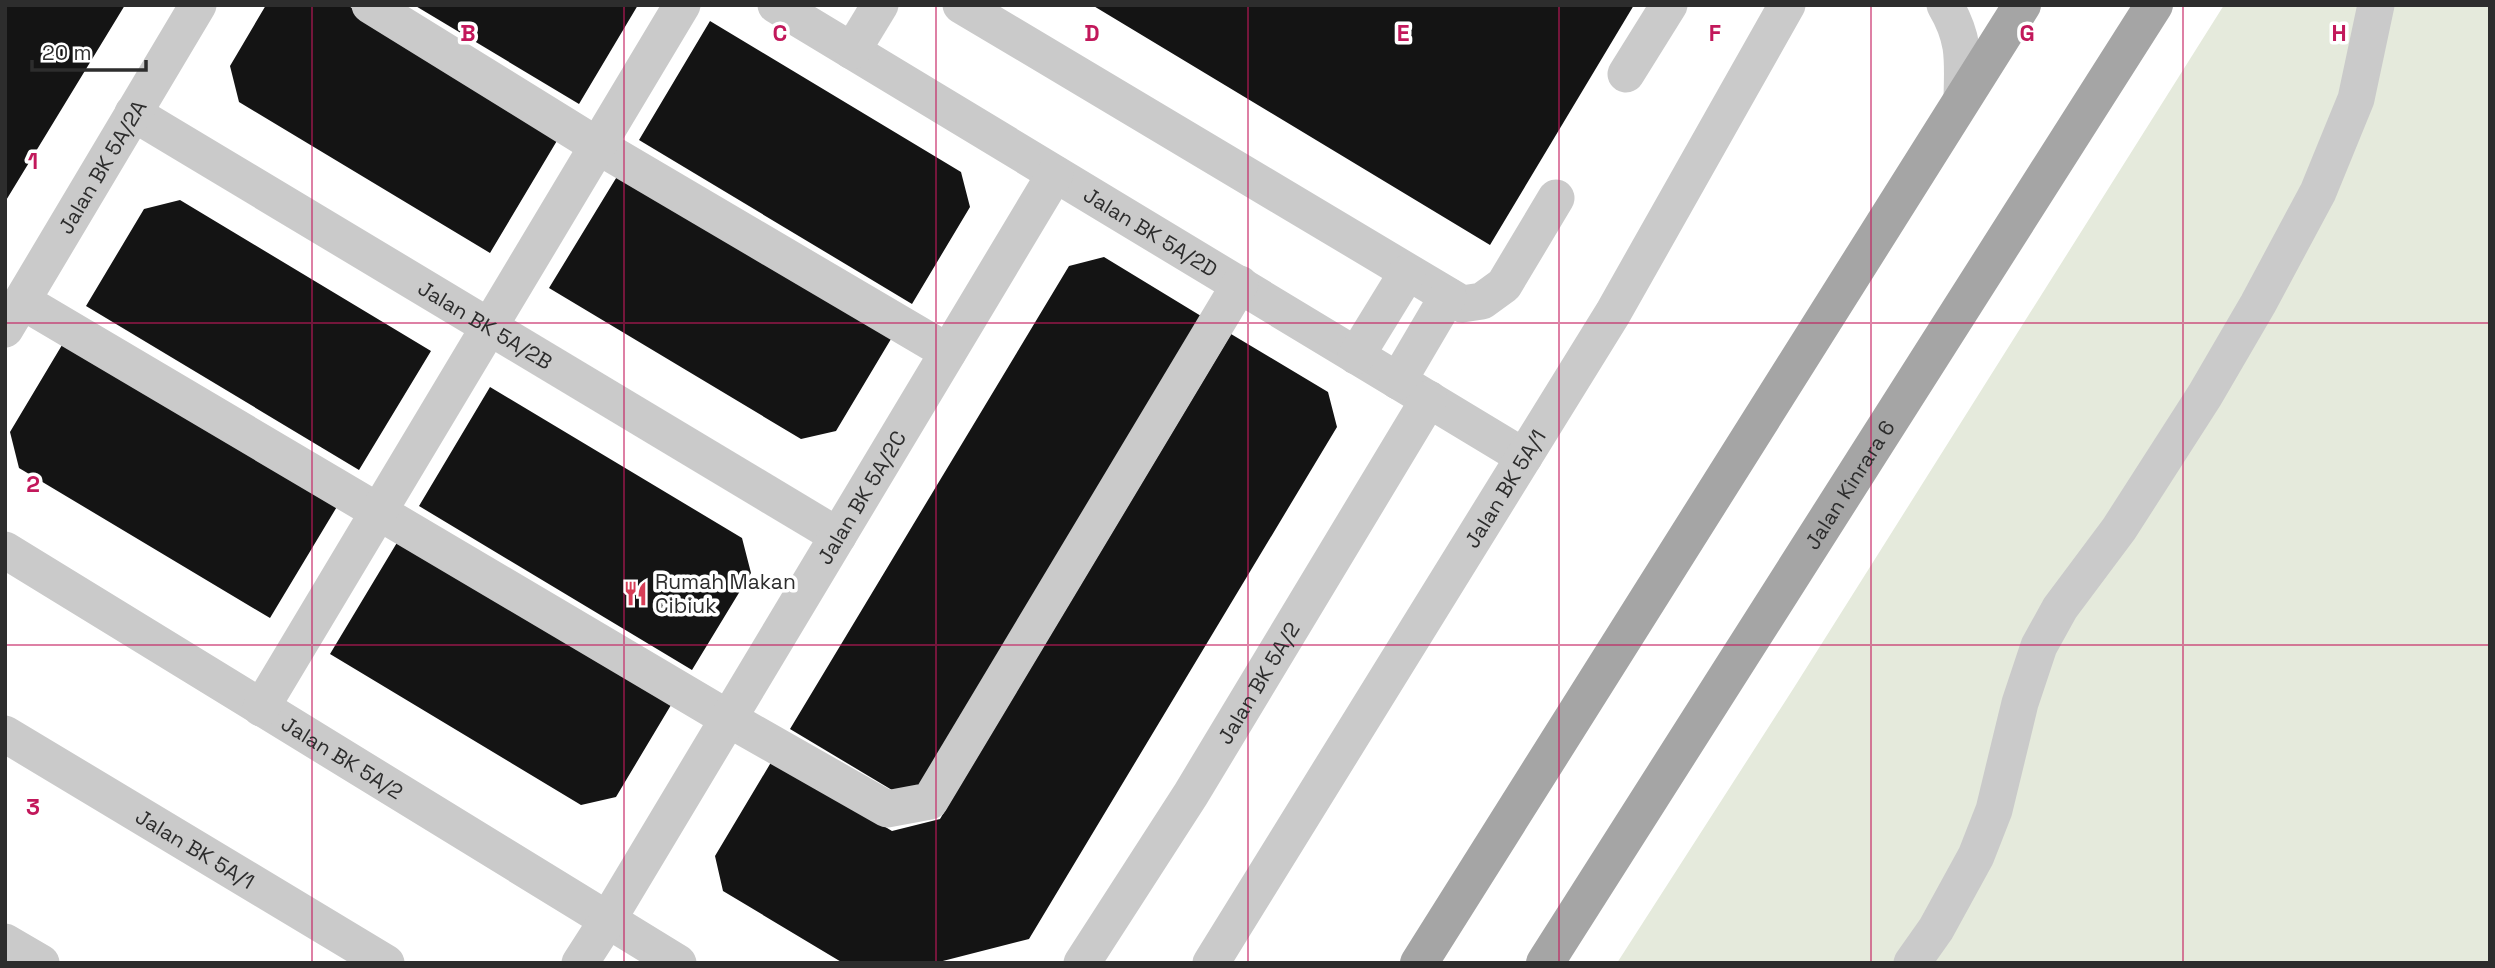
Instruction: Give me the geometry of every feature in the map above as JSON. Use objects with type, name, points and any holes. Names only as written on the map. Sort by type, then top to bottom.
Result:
[{"type":"main road","points":[[1419,963],[2022,5]]},
{"type":"main road","name":"Jalan Kinrara 6","points":[[1545,963],[2154,5]]},
{"type":"street","name":"Jalan BK 5A/2A","points":[[14,315],[198,5]]},
{"type":"street","points":[[370,5],[598,146],[948,352]]},
{"type":"street","points":[[261,708],[682,5]]},
{"type":"street","name":"Jalan BK 5A/2D","points":[[777,5],[1524,457]]},
{"type":"street","points":[[852,51],[880,5]]},
{"type":"street","points":[[961,5],[1462,304],[1482,301],[1504,285],[1556,198]]},
{"type":"street","points":[[1626,74],[1670,5]]},
{"type":"street","name":"Jalan BK 5A/1","points":[[1211,963],[1613,313],[1787,5]]},
{"type":"street","points":[[1945,5],[1958,29],[1963,54],[1962,97]]},
{"type":"street","points":[[1912,963],[1936,929],[1976,856],[1994,810],[2020,703],[2039,646],[2060,608],[2119,528],[2205,395],[2318,192],[2356,99],[2376,5]]},
{"type":"street","name":"Jalan BK 5A/2B","points":[[133,113],[838,536]]},
{"type":"street","name":"Jalan BK 5A/2C","points":[[580,963],[1055,174]]},
{"type":"street","points":[[1356,356],[1407,273]]},
{"type":"street","points":[[14,315],[379,511],[729,719],[887,809],[930,802],[1240,284]]},
{"type":"street","points":[[1398,381],[1448,296]]},
{"type":"street","name":"Jalan BK 5A/2","points":[[1082,963],[1191,794],[1429,400]]},
{"type":"street","name":"Jalan BK 5A/2","points":[[5,550],[678,963]]},
{"type":"street","name":"Jalan BK 5A/1","points":[[5,734],[386,963]]},
{"type":"street","points":[[5,942],[41,963]]},
{"type":"shaded area","points":[[2224,5],[2490,5],[2490,963],[1617,963],[1795,686]]},
{"type":"building","points":[[5,5],[125,5],[5,202]]},
{"type":"building","points":[[266,5],[347,5],[561,134],[490,253],[239,102],[230,66]]},
{"type":"building","points":[[414,5],[638,5],[579,104]]},
{"type":"building","points":[[1092,5],[1634,5],[1490,245]]},
{"type":"building","points":[[710,21],[961,172],[970,207],[912,304],[639,140]]},
{"type":"building","points":[[621,170],[894,334],[836,431],[801,439],[549,288]]},
{"type":"building","points":[[180,200],[431,351],[359,470],[86,306],[144,209]]},
{"type":"building","points":[[1104,257],[1201,316],[917,789],[897,793],[790,729],[1069,266]]},
{"type":"building","points":[[1231,334],[1328,392],[1337,427],[1029,939],[935,963],[843,963],[723,891],[715,856],[773,759],[892,831],[940,819]]},
{"type":"building","points":[[68,335],[341,500],[270,618],[19,468],[10,432]]},
{"type":"building","points":[[490,387],[742,538],[751,573],[692,670],[419,506]]},
{"type":"building","points":[[401,536],[674,700],[616,797],[581,805],[330,654]]},
{"type":"place","name":"Rumah Makan Cibiuk","points":[[635,593]]}]
